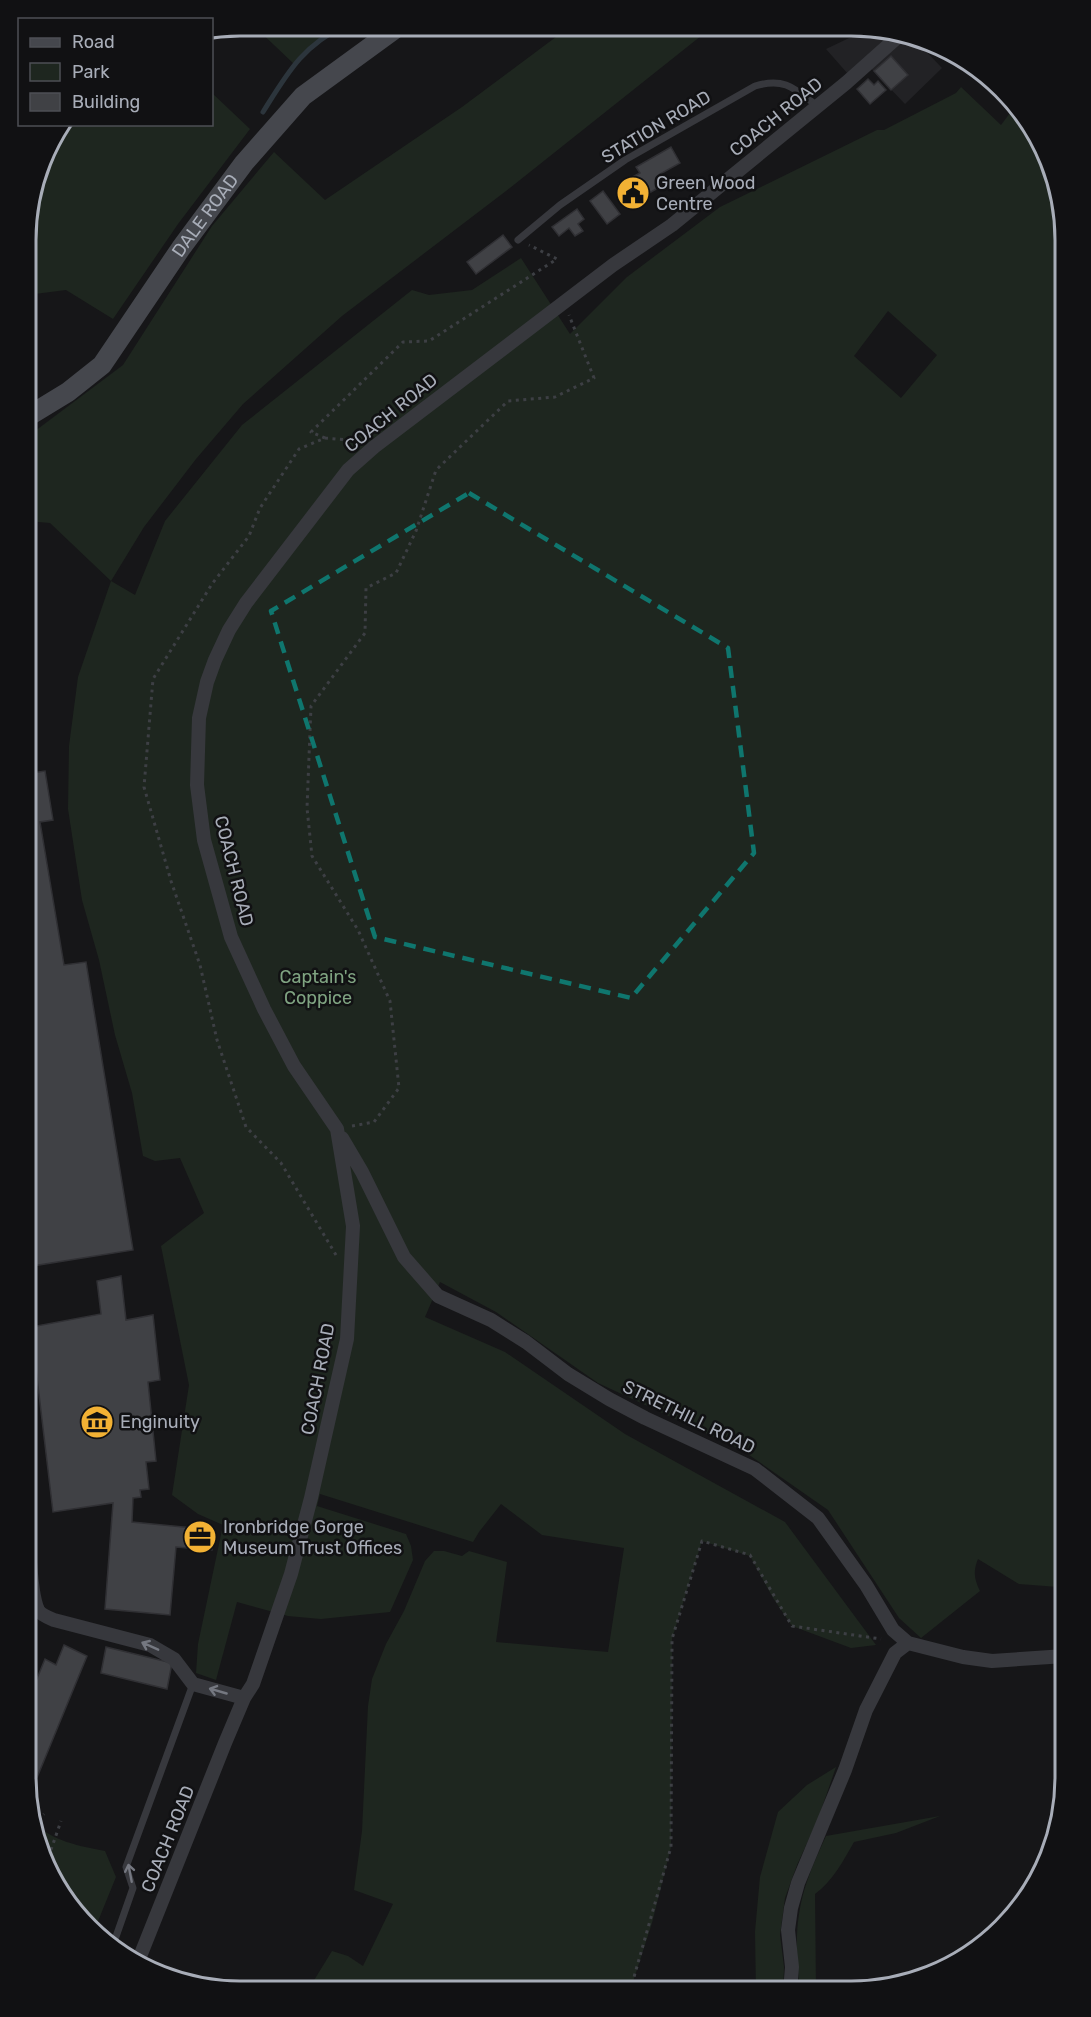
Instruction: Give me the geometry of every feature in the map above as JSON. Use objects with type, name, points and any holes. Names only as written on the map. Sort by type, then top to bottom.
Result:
[{"type":"street","name":"DALE ROAD","points":[[36,412],[68,392],[102,365],[181,248],[237,172],[303,96],[386,36]]},
{"type":"street","name":"COACH ROAD","points":[[141,1955],[244,1698],[253,1684],[291,1574],[347,1339],[351,1280],[353,1226],[337,1129],[294,1066],[264,1009],[231,937],[204,840],[197,785],[199,718],[207,682],[215,660],[229,630],[246,603],[348,470],[374,447],[563,302],[672,225],[894,41]]},
{"type":"street","name":"STRETHILL ROAD","points":[[337,1129],[362,1172],[404,1257],[438,1296],[490,1320],[526,1342],[568,1374],[609,1399],[755,1468],[818,1518],[866,1585],[892,1630],[908,1643]]},
{"type":"street","points":[[36,1603],[38,1610],[43,1615],[54,1620],[150,1645],[174,1659],[193,1684],[244,1698]]},
{"type":"street","points":[[791,1981],[792,1966],[788,1930],[798,1883],[845,1770],[866,1710],[895,1653],[908,1643],[953,1655],[992,1661],[1055,1657]]},
{"type":"lane","name":"STATION ROAD","points":[[518,240],[560,205],[625,160],[755,86],[769,81],[782,84],[793,88],[817,106]]},
{"type":"lane","points":[[115,1938],[133,1888],[126,1867],[193,1684]]},
{"type":"path","points":[[374,447],[358,441],[326,438],[311,432],[403,342],[429,341],[557,259],[518,240]]},
{"type":"path","points":[[337,1129],[374,1122],[399,1088],[390,1001],[358,930],[312,856],[306,808],[311,706],[365,633],[366,588],[396,573],[416,531],[436,471],[507,401],[555,397],[594,378],[563,302]]},
{"type":"path","points":[[326,438],[299,449],[260,508],[249,536],[212,584],[153,679],[144,788],[171,880],[200,965],[217,1040],[246,1127],[281,1163],[351,1280]]},
{"type":"path","points":[[633,1981],[671,1848],[672,1639],[702,1541],[750,1556],[792,1626],[908,1643]]},
{"type":"path","points":[[40,1818],[44,1814]]},
{"type":"path","points":[[50,1851],[61,1821]]},
{"type":"highlighted area","points":[[469,493],[728,648],[754,853],[631,998],[375,937],[271,611]]},
{"type":"shaded area","points":[[853,36],[891,40],[925,50],[942,68],[905,104],[863,60],[848,74],[826,49]]},
{"type":"green space","points":[[265,36],[324,36],[294,64]]},
{"type":"green space","points":[[557,36],[701,36],[506,191],[342,316],[243,404],[196,459],[144,527],[111,581],[50,523],[36,522],[36,430],[123,365],[212,226],[274,152],[325,200],[462,107]]},
{"type":"green space","name":"Captain's Coppice","points":[[961,87],[1001,125],[1010,113],[1021,127],[1044,174],[1051,200],[1055,240],[1055,1587],[1019,1584],[978,1559],[975,1575],[980,1591],[921,1638],[899,1618],[828,1510],[742,1450],[598,1383],[496,1312],[440,1282],[425,1317],[505,1352],[625,1434],[785,1522],[876,1645],[851,1648],[792,1626],[773,1598],[750,1556],[702,1541],[672,1639],[671,1847],[652,1923],[633,1981],[314,1981],[332,1951],[348,1956],[363,1966],[393,1904],[354,1890],[362,1831],[368,1706],[372,1679],[425,1561],[434,1551],[462,1556],[469,1551],[507,1562],[496,1642],[608,1652],[624,1548],[542,1535],[501,1504],[473,1542],[320,1494],[317,1506],[406,1534],[413,1560],[390,1612],[321,1619],[288,1616],[237,1602],[216,1680],[196,1673],[198,1644],[223,1525],[198,1514],[172,1495],[189,1385],[161,1246],[204,1213],[180,1158],[155,1161],[143,1156],[132,1093],[115,1035],[99,960],[82,900],[68,809],[69,746],[78,677],[111,581],[135,595],[165,521],[242,425],[412,290],[429,295],[472,290],[521,258],[570,334],[627,277],[720,207],[877,130],[884,130],[956,93]],"holes":[[[888,311],[937,355],[901,398],[854,356]]]},
{"type":"green space","points":[[213,94],[250,129],[178,224],[113,319],[66,290],[36,294],[36,240],[40,200],[47,174],[70,127],[213,126]]},
{"type":"green space","points":[[836,1767],[818,1819],[785,1898],[780,1935],[783,1981],[756,1981],[755,1932],[760,1877],[778,1812],[807,1785]]},
{"type":"green space","points":[[940,1816],[896,1833],[854,1842],[832,1877],[815,1894],[816,1981],[799,1981],[797,1942],[800,1908],[810,1872],[826,1836]]},
{"type":"green space","points":[[44,1831],[76,1845],[105,1851],[116,1877],[98,1922],[70,1890],[57,1867]]},
{"type":"building","points":[[891,56],[908,75],[891,90],[874,71]]},
{"type":"building","points":[[868,79],[874,85],[878,81],[886,90],[870,104],[857,89]]},
{"type":"building","points":[[671,147],[680,163],[660,174],[665,184],[630,204],[619,184],[640,173],[636,167]]},
{"type":"building","points":[[603,191],[620,214],[607,224],[590,201]]},
{"type":"building","points":[[577,209],[584,219],[578,224],[583,231],[575,236],[569,228],[559,236],[552,227]]},
{"type":"building","points":[[503,235],[512,247],[476,274],[467,262]]},
{"type":"building","points":[[45,771],[53,820],[40,822],[64,965],[86,962],[133,1250],[36,1265],[36,772]]},
{"type":"building","name":"Enginuity","points":[[121,1276],[126,1320],[153,1315],[160,1380],[148,1382],[156,1461],[146,1462],[149,1489],[140,1490],[141,1497],[133,1498],[132,1522],[214,1530],[212,1550],[176,1547],[170,1615],[105,1609],[113,1503],[53,1512],[36,1369],[36,1326],[101,1314],[97,1281]]},
{"type":"building","points":[[64,1645],[87,1656],[36,1780],[36,1681],[45,1659],[56,1665]]},
{"type":"building","points":[[106,1647],[172,1663],[167,1689],[101,1673]]},
{"type":"waterway","points":[[263,112],[297,62],[326,36]]},
{"type":"place","name":"Green Wood Centre","points":[[633,193]]},
{"type":"place","name":"Enginuity","points":[[97,1422]]},
{"type":"place","name":"Ironbridge Gorge Museum Trust Offices","points":[[200,1537]]}]
